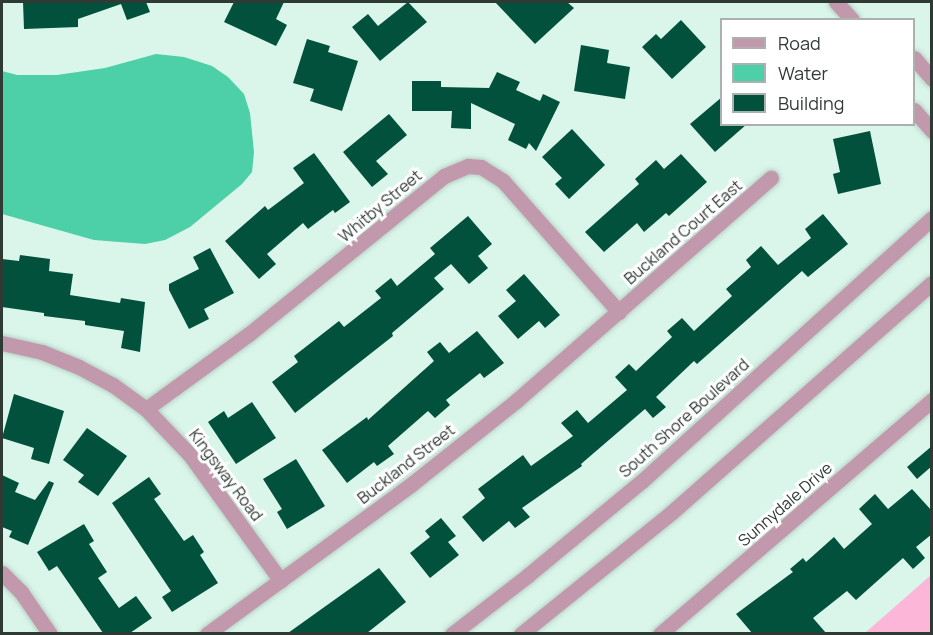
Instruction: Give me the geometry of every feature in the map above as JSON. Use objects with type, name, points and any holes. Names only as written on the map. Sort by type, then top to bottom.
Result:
[{"type":"street","points":[[836,2],[850,18]]},
{"type":"street","points":[[915,59],[932,79]]},
{"type":"street","points":[[915,111],[932,131]]},
{"type":"street","name":"Whitby Street","points":[[146,409],[249,334],[444,176],[468,166],[481,167],[503,181],[619,312]]},
{"type":"street","name":"Buckland Court East","points":[[619,312],[771,178]]},
{"type":"street","name":"South Shore Boulevard","points":[[452,633],[527,576],[642,481],[932,218]]},
{"type":"street","points":[[521,633],[672,512],[932,283]]},
{"type":"street","name":"Buckland Street","points":[[207,633],[413,483],[619,312]]},
{"type":"street","name":"Kingsway Road","points":[[2,343],[42,352],[79,367],[113,385],[146,409],[190,455],[281,581]]},
{"type":"street","name":"Sunnydale Drive","points":[[660,633],[731,575],[932,400]]},
{"type":"street","points":[[2,573],[21,592],[50,633]]},
{"type":"shaded area","points":[[931,575],[931,633],[865,633]]},
{"type":"water","points":[[156,54],[184,57],[212,66],[228,77],[244,94],[250,113],[254,152],[252,172],[242,184],[190,227],[165,240],[145,244],[94,240],[2,214],[2,71],[17,75],[57,75],[105,68]]},
{"type":"building","points":[[23,2],[146,2],[150,12],[127,20],[121,4],[78,19],[78,27],[24,29]]},
{"type":"building","points":[[234,2],[284,2],[276,19],[287,25],[276,46],[224,22]]},
{"type":"building","points":[[408,2],[427,22],[380,61],[352,27],[368,14],[378,26]]},
{"type":"building","points":[[495,2],[567,2],[574,8],[535,44]]},
{"type":"building","points":[[681,20],[706,47],[672,79],[642,47],[656,34],[661,39]]},
{"type":"building","points":[[307,39],[330,46],[328,52],[358,61],[342,111],[310,101],[314,89],[293,83]]},
{"type":"building","points":[[581,45],[609,50],[607,63],[630,67],[625,99],[574,91]]},
{"type":"building","points":[[497,72],[520,82],[516,90],[540,101],[543,94],[560,102],[536,151],[529,143],[526,149],[508,140],[515,124],[471,103],[471,129],[451,128],[452,111],[412,111],[412,81],[441,81],[441,87],[489,88]]},
{"type":"building","points":[[720,99],[720,126],[745,126],[715,152],[690,124]]},
{"type":"building","points":[[389,114],[407,135],[376,161],[388,174],[372,187],[343,152]]},
{"type":"building","points":[[572,129],[605,165],[569,199],[555,184],[562,178],[542,157]]},
{"type":"building","points":[[870,131],[881,184],[838,194],[833,174],[840,172],[833,139]]},
{"type":"building","points":[[314,153],[350,202],[335,213],[333,210],[308,229],[303,223],[267,254],[276,264],[259,279],[225,241],[265,206],[268,210],[304,183],[293,168]]},
{"type":"building","points":[[681,154],[707,182],[669,216],[666,213],[644,232],[637,223],[604,252],[585,232],[639,184],[635,179],[656,160],[664,169]]},
{"type":"building","points":[[823,214],[848,244],[808,277],[802,271],[697,364],[694,361],[656,397],[666,407],[653,418],[645,409],[581,464],[582,466],[522,508],[530,517],[515,528],[509,521],[483,542],[462,517],[485,498],[478,489],[523,455],[531,466],[573,436],[561,423],[577,410],[588,423],[627,390],[615,377],[629,364],[636,371],[672,337],[667,331],[682,318],[694,331],[732,296],[726,289],[751,267],[746,260],[761,246],[778,265],[811,238],[805,229]]},
{"type":"building","points":[[468,216],[492,244],[478,256],[488,268],[469,284],[451,264],[434,278],[444,289],[392,333],[393,336],[295,413],[272,382],[298,362],[294,356],[339,321],[344,327],[381,298],[375,291],[391,278],[397,286],[435,254],[430,248]]},
{"type":"building","points":[[210,248],[234,293],[204,309],[209,319],[189,329],[169,290],[169,284],[199,269],[193,257]]},
{"type":"building","points":[[20,255],[50,259],[49,271],[73,274],[70,295],[120,303],[121,298],[145,302],[140,352],[121,348],[124,331],[85,325],[85,321],[44,316],[44,313],[2,307],[2,259],[19,261]]},
{"type":"building","points":[[524,274],[560,315],[545,328],[539,321],[518,339],[498,316],[516,301],[506,290]]},
{"type":"building","points":[[477,331],[504,363],[484,378],[480,373],[446,400],[450,405],[435,418],[428,411],[388,446],[394,454],[377,466],[374,462],[347,483],[322,450],[367,417],[368,420],[434,361],[427,352],[440,342],[449,353]]},
{"type":"building","points":[[14,394],[64,411],[49,464],[31,459],[34,448],[2,438]]},
{"type":"building","points":[[252,402],[276,438],[236,464],[208,422],[224,411],[228,418]]},
{"type":"building","points":[[87,428],[127,456],[98,496],[78,482],[84,475],[63,460]]},
{"type":"building","points":[[932,446],[932,466],[917,479],[907,467]]},
{"type":"building","points":[[296,459],[325,506],[287,529],[277,512],[282,509],[263,479]]},
{"type":"building","points":[[2,475],[19,483],[15,492],[35,500],[49,481],[54,483],[28,545],[9,537],[12,531],[2,527]]},
{"type":"building","points":[[149,477],[161,494],[154,499],[184,541],[193,535],[204,552],[200,555],[218,583],[172,612],[162,597],[171,591],[112,503]]},
{"type":"building","points":[[912,489],[932,511],[932,534],[916,547],[925,558],[913,569],[903,558],[856,600],[847,591],[813,618],[826,633],[752,633],[736,614],[793,572],[790,569],[803,558],[806,562],[834,537],[844,549],[872,524],[859,509],[875,494],[888,509]]},
{"type":"building","points":[[441,518],[456,536],[448,542],[459,555],[430,578],[410,553],[430,537],[425,531]]},
{"type":"building","points":[[84,524],[94,541],[89,544],[107,572],[98,578],[119,608],[136,596],[152,618],[130,633],[103,633],[57,566],[49,571],[37,552]]},
{"type":"building","points":[[379,568],[406,602],[367,633],[288,633]]}]
